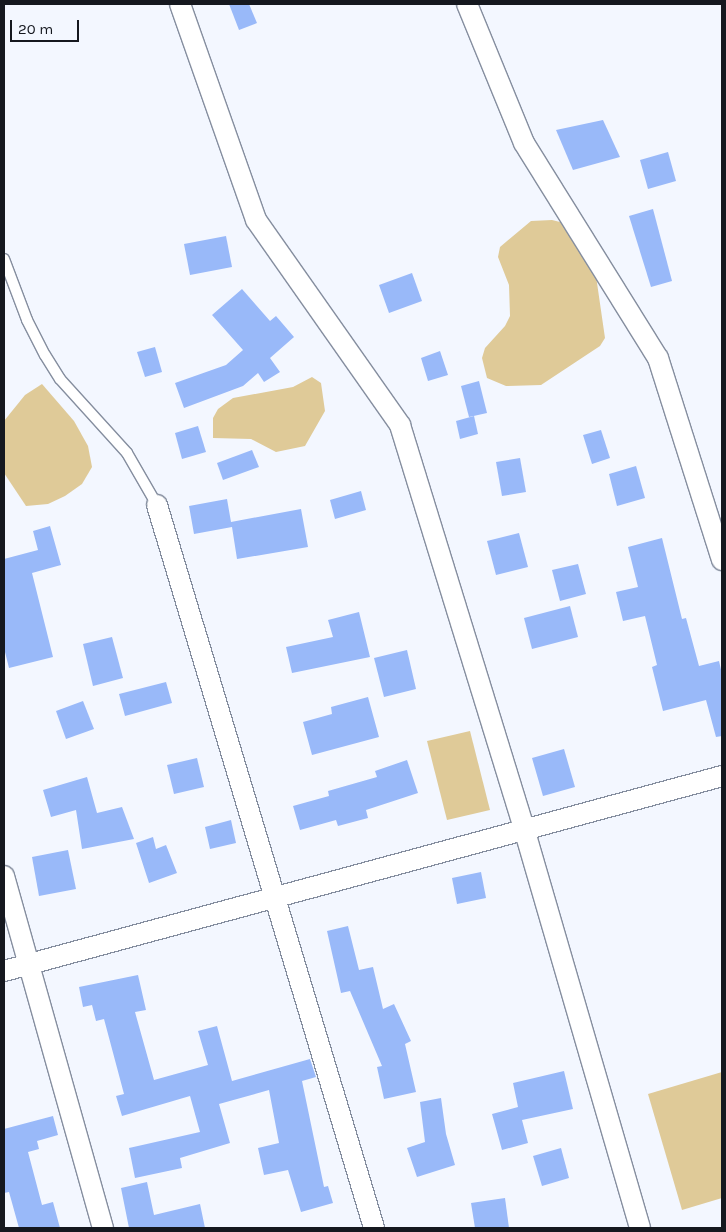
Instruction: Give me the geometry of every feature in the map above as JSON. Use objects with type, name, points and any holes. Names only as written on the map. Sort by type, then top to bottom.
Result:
[{"type":"street","points":[[180,4],[256,220],[400,425],[525,832],[640,1228]]},
{"type":"street","points":[[467,4],[524,143],[658,358],[722,560]]},
{"type":"street","points":[[158,505],[374,1228]]},
{"type":"street","points":[[4,971],[525,832],[722,776]]},
{"type":"street","points":[[4,876],[103,1228]]},
{"type":"lane","points":[[4,259],[27,320],[60,379],[127,452],[158,505]]},
{"type":"shaded area","points":[[552,220],[572,225],[596,276],[605,338],[600,346],[541,385],[506,386],[487,378],[482,358],[485,348],[505,326],[510,316],[509,285],[498,257],[500,247],[531,221]]},
{"type":"shaded area","points":[[312,377],[321,383],[325,411],[305,446],[276,452],[251,439],[213,438],[213,418],[218,409],[233,398],[293,387]]},
{"type":"shaded area","points":[[42,384],[74,421],[88,446],[92,467],[82,484],[65,496],[48,504],[26,506],[4,473],[4,421],[25,395]]},
{"type":"shaded area","points":[[470,731],[490,810],[447,820],[427,741]]},
{"type":"shaded area","points":[[722,1072],[722,1198],[682,1210],[648,1094]]},
{"type":"building","points":[[229,4],[249,4],[257,23],[239,30]]},
{"type":"building","points":[[603,120],[620,157],[573,170],[556,130]]},
{"type":"building","points":[[668,152],[676,181],[648,189],[640,160]]},
{"type":"building","points":[[653,209],[672,281],[651,287],[629,216]]},
{"type":"building","points":[[226,236],[232,267],[190,275],[184,244]]},
{"type":"building","points":[[412,273],[422,301],[389,313],[379,285]]},
{"type":"building","points":[[242,289],[270,321],[276,316],[294,337],[270,358],[280,372],[264,382],[258,373],[243,386],[184,408],[175,383],[226,365],[243,350],[212,315]]},
{"type":"building","points":[[155,347],[162,372],[145,377],[137,352]]},
{"type":"building","points":[[440,351],[448,375],[428,381],[421,358]]},
{"type":"building","points":[[479,381],[487,413],[469,417],[461,386]]},
{"type":"building","points":[[474,416],[478,434],[460,439],[456,421]]},
{"type":"building","points":[[198,426],[206,452],[182,459],[175,433]]},
{"type":"building","points":[[601,430],[610,458],[592,464],[583,435]]},
{"type":"building","points":[[252,450],[259,467],[223,480],[217,463]]},
{"type":"building","points":[[520,458],[526,492],[502,496],[496,462]]},
{"type":"building","points":[[636,466],[645,498],[617,506],[609,474]]},
{"type":"building","points":[[361,491],[366,510],[335,519],[330,500]]},
{"type":"building","points":[[227,499],[231,522],[301,509],[308,547],[237,559],[232,527],[194,534],[189,506]]},
{"type":"building","points":[[50,526],[61,565],[32,573],[53,657],[9,668],[4,648],[4,559],[38,550],[33,531]]},
{"type":"building","points":[[519,533],[528,567],[496,575],[487,541]]},
{"type":"building","points":[[662,538],[682,619],[686,618],[699,666],[719,661],[722,674],[722,736],[716,737],[706,700],[663,711],[652,667],[657,665],[645,616],[623,621],[616,592],[638,587],[628,547]]},
{"type":"building","points":[[578,564],[586,594],[560,601],[552,570]]},
{"type":"building","points":[[570,606],[578,637],[532,649],[524,618]]},
{"type":"building","points":[[359,612],[370,657],[292,673],[286,647],[333,637],[328,620]]},
{"type":"building","points":[[112,637],[123,678],[93,686],[83,644]]},
{"type":"building","points":[[407,650],[416,689],[384,697],[374,658]]},
{"type":"building","points":[[166,682],[172,703],[125,716],[119,694]]},
{"type":"building","points":[[368,697],[379,737],[312,755],[303,722],[332,714],[331,707]]},
{"type":"building","points":[[83,701],[94,729],[66,739],[56,711]]},
{"type":"building","points":[[564,749],[575,787],[543,796],[532,758]]},
{"type":"building","points":[[197,758],[204,787],[174,794],[167,765]]},
{"type":"building","points":[[407,760],[418,793],[366,810],[368,818],[338,826],[336,820],[300,830],[293,806],[329,796],[328,791],[377,777],[375,771]]},
{"type":"building","points":[[87,777],[97,813],[122,807],[134,839],[82,849],[76,810],[51,817],[43,790]]},
{"type":"building","points":[[231,820],[236,843],[210,849],[205,827]]},
{"type":"building","points":[[153,837],[156,849],[166,845],[177,873],[149,883],[136,843]]},
{"type":"building","points":[[68,850],[76,889],[39,896],[32,857]]},
{"type":"building","points":[[481,872],[486,898],[457,904],[452,878]]},
{"type":"building","points":[[348,926],[359,970],[373,967],[383,1009],[394,1004],[411,1041],[405,1044],[416,1092],[384,1099],[377,1067],[382,1066],[350,991],[341,993],[327,931]]},
{"type":"building","points":[[138,975],[146,1010],[135,1012],[154,1080],[208,1065],[198,1031],[217,1026],[232,1081],[310,1059],[316,1077],[302,1081],[324,1187],[328,1186],[333,1203],[301,1212],[288,1170],[264,1175],[258,1148],[279,1143],[269,1090],[219,1104],[230,1143],[180,1158],[182,1168],[135,1178],[129,1148],[200,1132],[190,1096],[122,1116],[116,1096],[124,1094],[104,1019],[96,1021],[92,1005],[83,1007],[79,987]]},
{"type":"building","points":[[564,1071],[573,1109],[522,1120],[528,1143],[502,1150],[492,1114],[518,1107],[513,1083]]},
{"type":"building","points":[[441,1098],[446,1134],[455,1165],[417,1177],[407,1148],[425,1142],[420,1102]]},
{"type":"building","points":[[53,1116],[58,1135],[37,1141],[39,1149],[28,1152],[42,1205],[53,1202],[60,1228],[19,1228],[9,1192],[4,1193],[4,1129]]},
{"type":"building","points":[[561,1148],[569,1178],[542,1186],[533,1156]]},
{"type":"building","points":[[147,1182],[154,1215],[200,1204],[205,1228],[129,1228],[121,1188]]},
{"type":"building","points":[[505,1198],[509,1228],[475,1228],[471,1203]]}]
